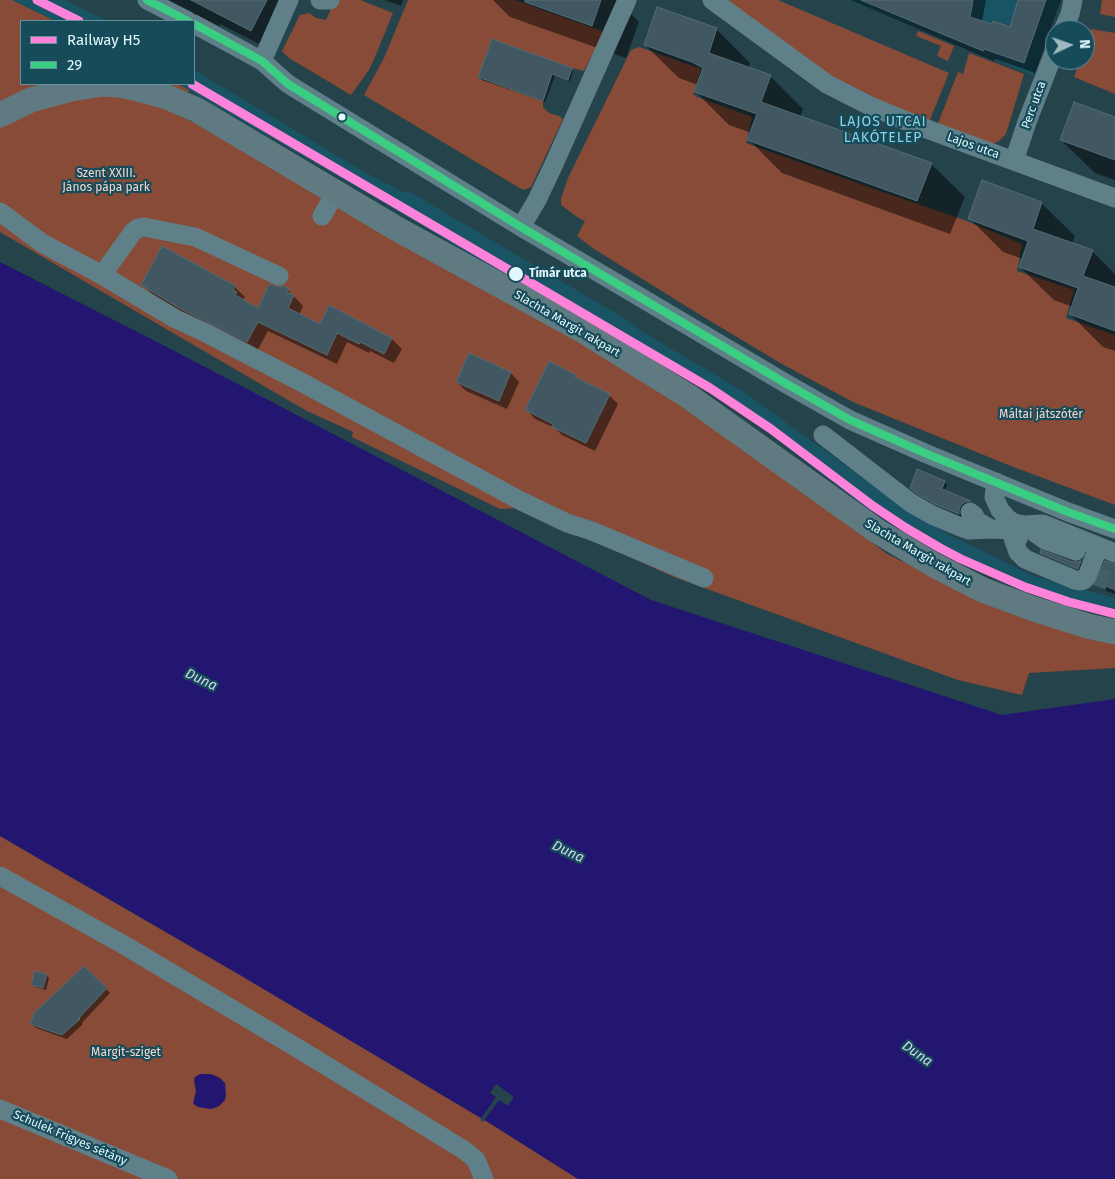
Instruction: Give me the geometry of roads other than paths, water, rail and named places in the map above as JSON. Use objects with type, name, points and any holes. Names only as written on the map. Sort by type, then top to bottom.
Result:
[{"type":"main road","name":"Slachta Margit rakpart","points":[[0,115],[31,100],[71,89],[97,85]]},
{"type":"main road","name":"Slachta Margit rakpart","points":[[119,85],[167,97],[197,110],[398,230],[580,329],[688,396],[877,531],[934,565],[983,590],[1088,626],[1115,632]]},
{"type":"street","points":[[147,0],[186,20]]},
{"type":"street","points":[[262,61],[289,0]]},
{"type":"street","points":[[320,0],[330,0]]},
{"type":"street","points":[[521,227],[537,200],[554,164],[627,0]]},
{"type":"street","name":"Lajos utca","points":[[712,0],[827,84],[868,105],[1115,198]]},
{"type":"street","points":[[1067,20],[1073,0]]},
{"type":"street","points":[[195,25],[262,61],[288,84],[521,227],[850,420],[1068,512],[1115,529]]},
{"type":"street","name":"Perc utca","points":[[1014,161],[1047,70]]},
{"type":"street","points":[[322,216],[336,192]]},
{"type":"street","points":[[0,212],[42,243],[102,275],[174,318],[303,383],[521,502],[567,523],[601,534],[704,578]]},
{"type":"street","points":[[102,275],[133,232],[138,228],[144,227],[195,237],[279,276]]},
{"type":"street","points":[[823,435],[911,503],[932,515],[970,530],[991,529],[1013,533],[1045,540],[1086,555],[1095,550],[1108,550]]},
{"type":"street","points":[[996,482],[994,497],[1000,510],[1013,533],[1025,547],[1036,554],[1090,574],[1097,551],[1108,550]]},
{"type":"street","points":[[970,512],[977,521],[991,529]]},
{"type":"street","points":[[0,876],[124,945],[464,1150],[476,1160],[484,1179]]},
{"type":"street","name":"Schulek Frigyes sétány","points":[[0,1109],[168,1179]]},
{"type":"water","name":"Duna","points":[[0,262],[651,600],[1002,715],[1115,699],[1115,1179],[578,1179],[491,1124],[240,975],[0,836]]},
{"type":"water","points":[[200,1074],[211,1074],[220,1078],[225,1083],[225,1100],[219,1106],[210,1109],[198,1107],[193,1103],[196,1091],[194,1080]]},
{"type":"tunnel","points":[[1091,574],[1115,583]]},
{"type":"rail line","name":"H5","points":[[37,0],[77,20]]},
{"type":"rail line","name":"H5","points":[[194,85],[710,388],[771,429],[873,506],[940,548],[1025,587],[1069,602],[1115,614]]},
{"type":"place","name":"Tímár utca","points":[[516,274]]},
{"type":"district","name":"LAJOS UTCAI LAKÓTELEP","points":[[883,130]]},
{"type":"park label","name":"Szent XXIII. János pápa park","points":[[106,181]]},
{"type":"park label","name":"Máltai játszótér","points":[[1041,415]]},
{"type":"park label","name":"Margit-sziget","points":[[126,1053]]}]
